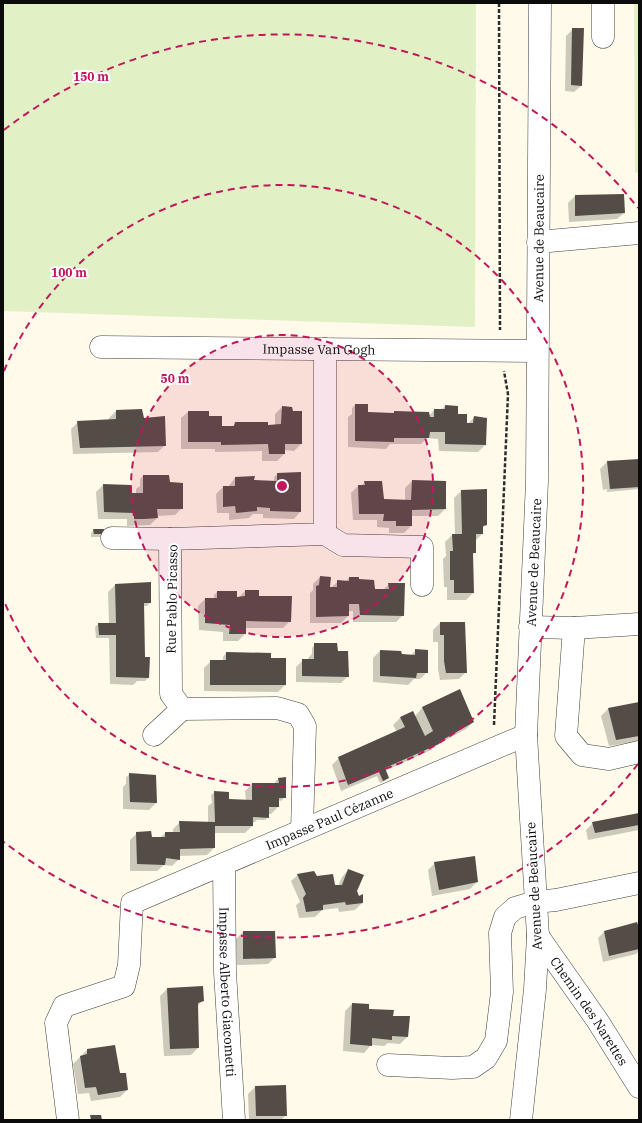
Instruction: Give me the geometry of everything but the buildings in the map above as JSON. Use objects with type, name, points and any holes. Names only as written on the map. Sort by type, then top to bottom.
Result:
[{"type":"street","name":"Avenue de Beaucaire","points":[[521,1120],[535,989],[538,936],[526,735],[537,481],[540,3]]},
{"type":"street","points":[[603,3],[603,37]]},
{"type":"street","points":[[538,242],[639,233]]},
{"type":"street","name":"Impasse Van Gogh","points":[[101,347],[537,351]]},
{"type":"street","points":[[325,349],[325,534],[343,545],[422,547],[422,585]]},
{"type":"street","name":"Rue Pablo Picasso","points":[[182,709],[171,694],[170,539],[325,534]]},
{"type":"street","points":[[112,538],[170,539]]},
{"type":"street","points":[[530,627],[574,628],[639,624]]},
{"type":"street","points":[[574,628],[566,736],[582,755],[609,759],[639,752]]},
{"type":"street","points":[[154,735],[182,709],[277,708],[298,714],[305,726],[302,830]]},
{"type":"street","name":"Impasse Paul Cézanne","points":[[68,1120],[56,1023],[64,1006],[124,986],[129,965],[132,903],[526,735]]},
{"type":"street","name":"Impasse Alberto Giacometti","points":[[224,864],[226,972],[234,1120]]},
{"type":"street","points":[[388,1065],[452,1068],[473,1067],[486,1058],[496,1041],[502,992],[500,933],[506,917],[515,908],[535,896],[639,870]]},
{"type":"street","points":[[535,896],[556,900],[639,883]]},
{"type":"street","name":"Chemin des Narettes","points":[[538,936],[597,1020],[639,1087]]},
{"type":"path","points":[[493,749],[508,394],[500,351],[499,3]]},
{"type":"green space","points":[[3,3],[476,3],[475,327],[3,311]]},
{"type":"green space","points":[[634,3],[639,3],[639,173],[635,173]]}]
